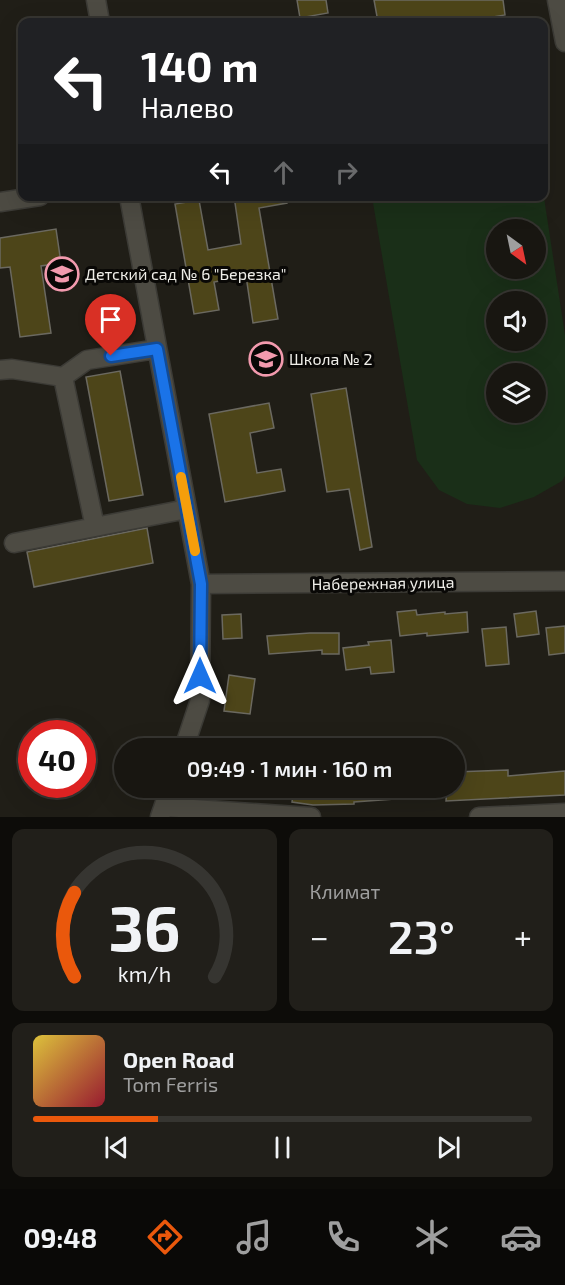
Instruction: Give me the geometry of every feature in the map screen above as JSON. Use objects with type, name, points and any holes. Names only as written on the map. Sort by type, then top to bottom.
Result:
[{"type":"street","points":[[96,0],[98,18]]},
{"type":"street","points":[[557,0],[565,42]]},
{"type":"street","points":[[0,202],[18,199]]},
{"type":"street","points":[[130,201],[201,584],[200,700],[187,738]]},
{"type":"street","points":[[0,370],[12,369],[63,377],[87,360],[157,349]]},
{"type":"street","points":[[63,377],[95,527]]},
{"type":"street","points":[[14,543],[187,509]]},
{"type":"street","name":"Набережная улица","points":[[201,584],[565,581]]},
{"type":"street","points":[[162,812],[311,817]]},
{"type":"street","points":[[479,817],[565,813]]},
{"type":"green space","points":[[373,201],[545,201],[565,335],[565,476],[562,481],[534,497],[500,508],[467,504],[439,490],[417,460]]},
{"type":"building","points":[[297,0],[326,0],[328,13],[300,18]]},
{"type":"building","points":[[374,0],[503,0],[505,15],[487,18],[377,18]]},
{"type":"building","points":[[199,201],[208,250],[241,244],[235,201],[287,201],[287,203],[259,208],[278,319],[253,323],[246,276],[214,282],[219,310],[194,314],[175,204]]},
{"type":"building","points":[[56,229],[61,263],[41,266],[51,333],[20,337],[10,267],[0,268],[0,238]]},
{"type":"building","points":[[120,371],[143,495],[109,501],[86,377]]},
{"type":"building","points":[[346,388],[372,547],[360,550],[349,489],[327,492],[311,394]]},
{"type":"building","points":[[269,403],[274,428],[250,433],[257,473],[281,469],[285,491],[225,502],[209,414]]},
{"type":"building","points":[[147,528],[153,563],[34,587],[27,552]]},
{"type":"building","points":[[416,610],[417,615],[467,612],[468,632],[400,636],[397,612]]},
{"type":"building","points":[[536,611],[539,634],[517,637],[514,614]]},
{"type":"building","points":[[241,614],[242,638],[223,639],[222,615]]},
{"type":"building","points":[[565,626],[565,653],[549,655],[546,628]]},
{"type":"building","points":[[506,627],[509,664],[486,666],[482,629]]},
{"type":"building","points":[[339,633],[339,654],[322,654],[322,650],[269,654],[267,636]]},
{"type":"building","points":[[391,640],[394,672],[371,674],[370,667],[346,670],[343,648],[369,645],[368,642]]},
{"type":"building","points":[[229,675],[255,679],[250,714],[224,711]]},
{"type":"building","points":[[508,770],[508,776],[565,771],[565,795],[446,801],[446,798],[465,798],[465,772]]},
{"type":"building","points":[[293,798],[408,798],[354,802],[354,804],[313,805],[292,802]]},
{"type":"slow traffic","points":[[181,477],[195,551]]},
{"type":"place","name":"Детский сад № 6 \"Березка\"","points":[[62,274]]},
{"type":"place","name":"Школа № 2","points":[[266,359]]},
{"type":"route","points":[[111,356],[157,349],[201,584],[200,676]]}]
